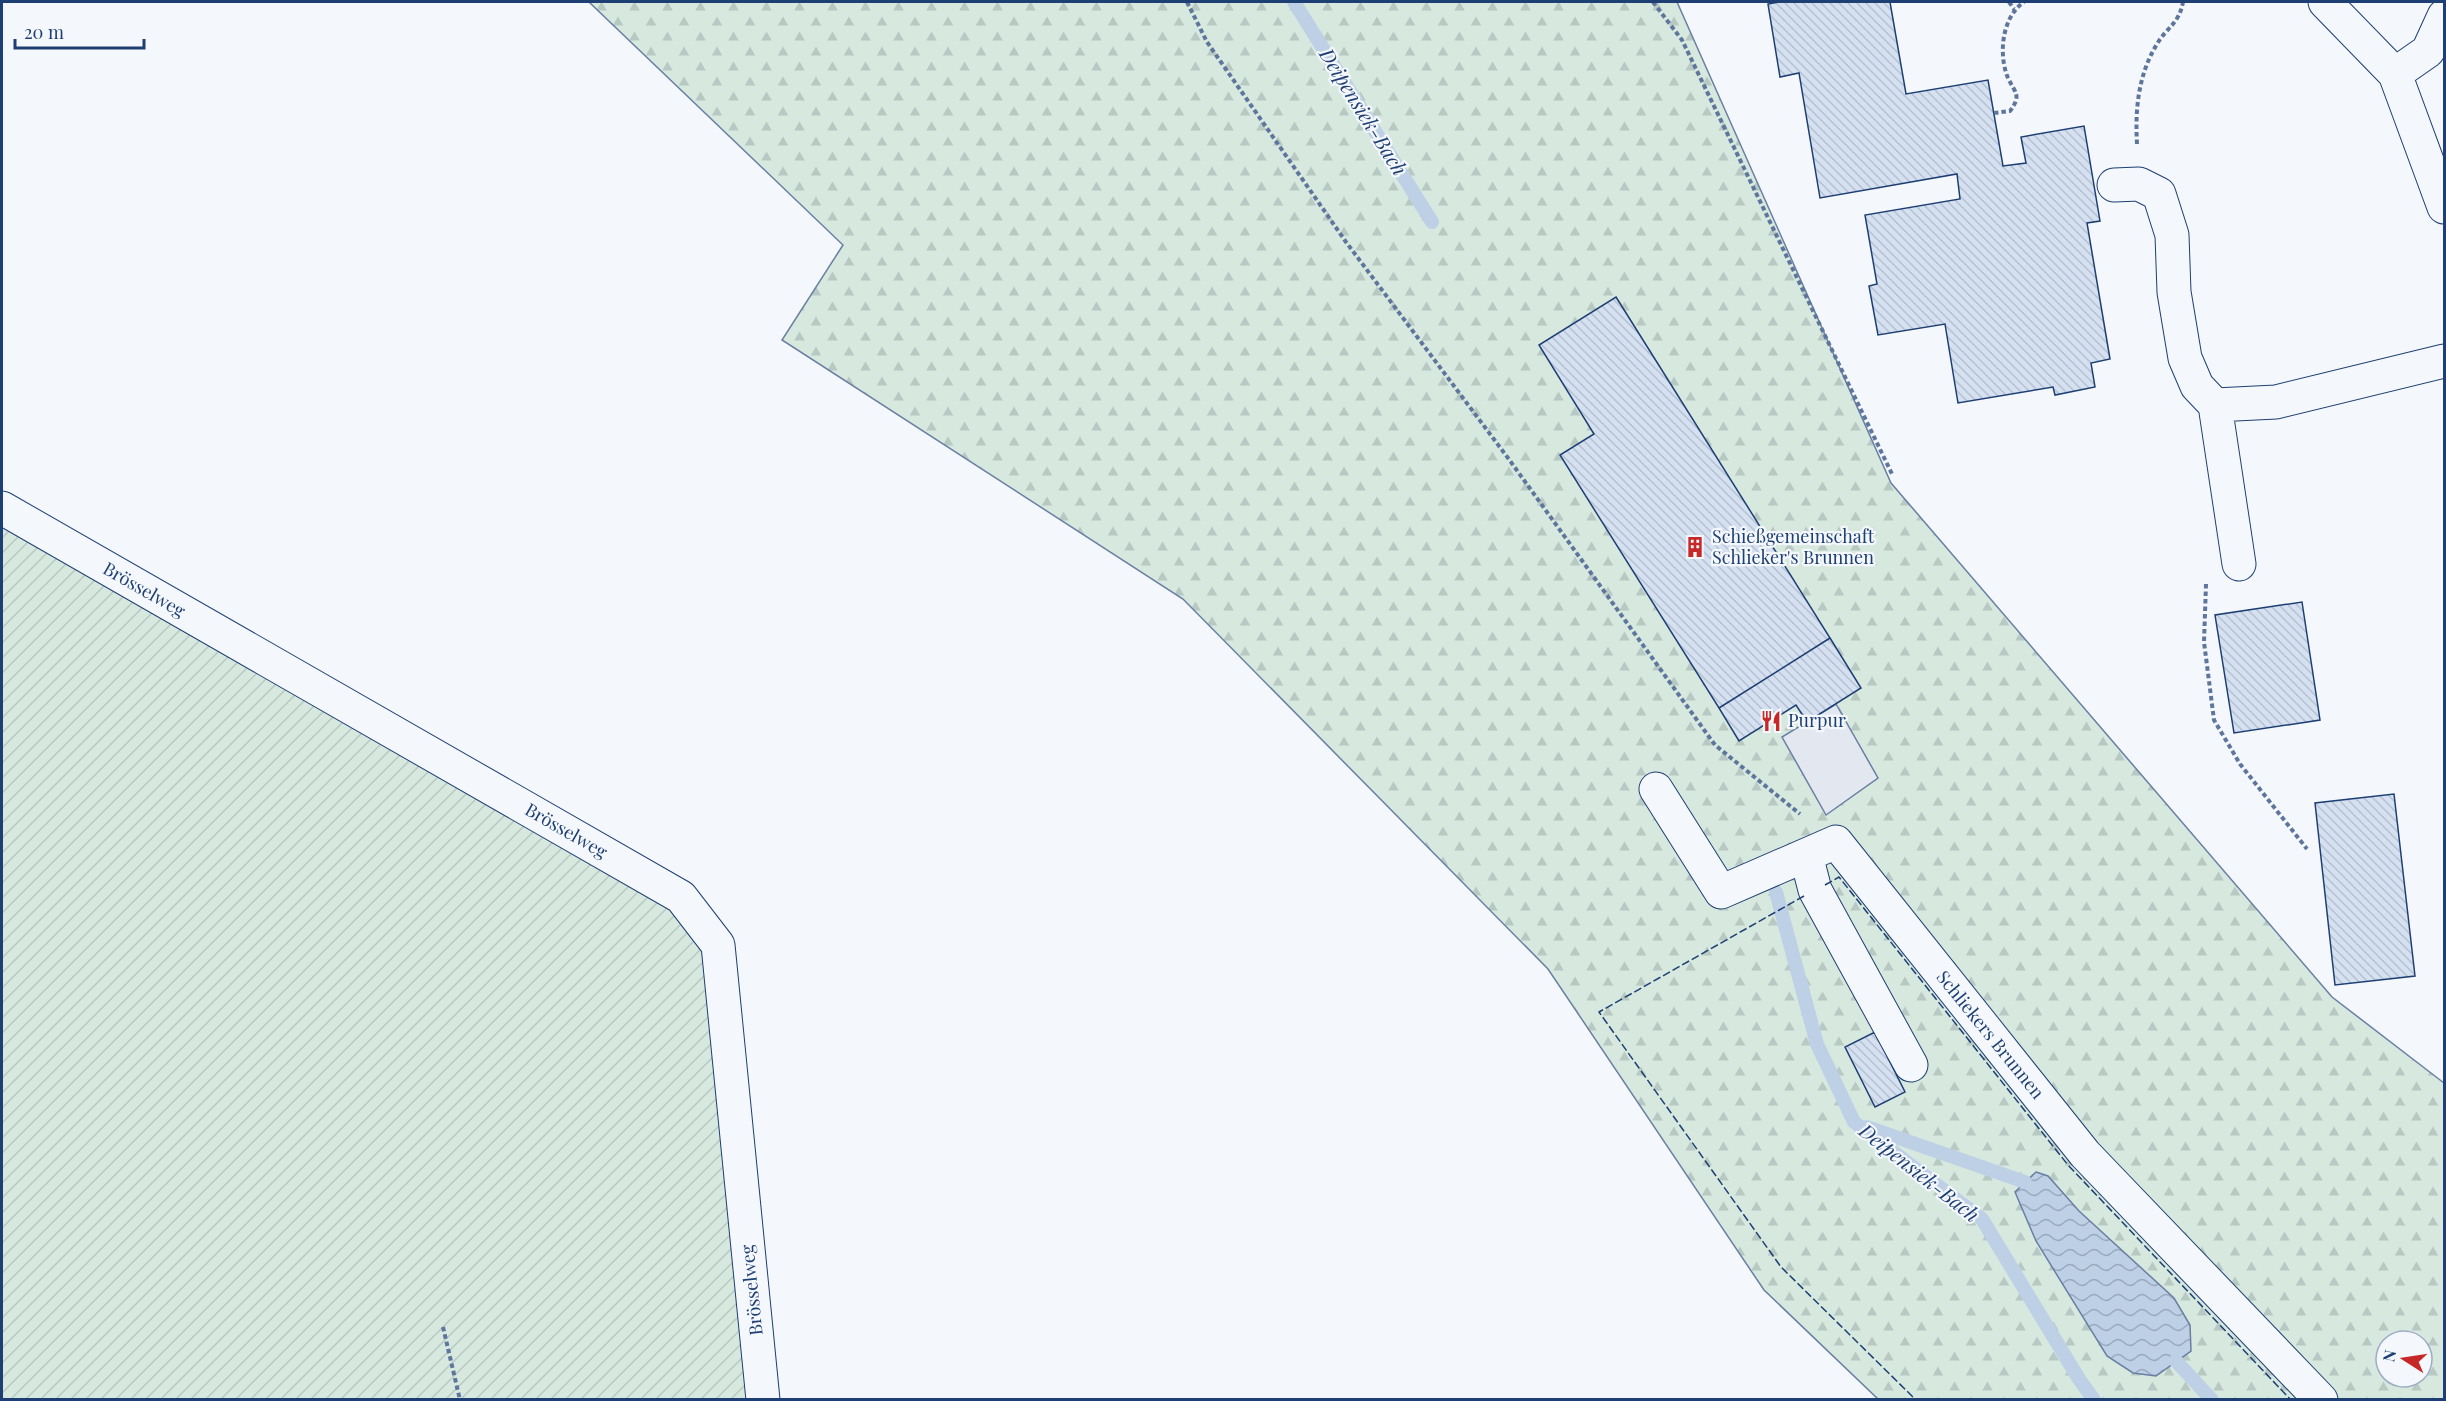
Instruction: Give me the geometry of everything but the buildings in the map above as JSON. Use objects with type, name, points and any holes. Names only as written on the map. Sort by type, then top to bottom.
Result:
[{"type":"street","points":[[2325,2],[2395,74],[2445,207]]},
{"type":"street","points":[[2395,74],[2428,51],[2445,16]]},
{"type":"street","points":[[2126,185],[2159,194],[2172,236],[2174,292],[2185,358],[2197,386],[2215,405],[2239,564]]},
{"type":"street","points":[[2215,405],[2276,402],[2445,361]]},
{"type":"street","name":"Brösselweg","points":[[2,508],[681,897],[718,945],[763,1400]]},
{"type":"street","points":[[1656,789],[1721,892],[1836,842]]},
{"type":"street","name":"Schliekers Brunnen","points":[[1836,842],[2085,1154],[2321,1400]]},
{"type":"street","points":[[1806,855],[1815,890],[1911,1065]]},
{"type":"path","points":[[1186,2],[1207,42],[1346,242],[1508,458],[1715,745],[1836,842]]},
{"type":"path","points":[[1653,2],[1682,40],[1893,476]]},
{"type":"path","points":[[2009,2],[2014,9]]},
{"type":"path","points":[[1994,112],[2010,111],[2016,103],[2016,91],[2008,79],[2005,63],[2006,25],[2014,9],[2024,2]]},
{"type":"path","points":[[2126,185],[2139,87],[2157,44],[2178,20],[2183,2]]},
{"type":"path","points":[[2206,578],[2204,642],[2214,720],[2240,764],[2307,849]]},
{"type":"path","points":[[443,1327],[460,1400]]},
{"type":"green space","points":[[589,2],[1677,2],[1891,483],[2332,997],[2444,1083],[2444,1399],[1878,1399],[1764,1290],[1548,969],[1183,599],[782,340],[843,245]]},
{"type":"green space","points":[[2,508],[681,897],[718,945],[763,1399],[2,1399]]},
{"type":"shaded area","points":[[1836,704],[1878,778],[1826,815],[1782,737]]},
{"type":"water","points":[[2036,1172],[2048,1176],[2079,1211],[2174,1298],[2190,1325],[2191,1351],[2156,1376],[2133,1373],[2107,1356],[2036,1241],[2015,1192]]},
{"type":"waterway","name":"Deipensiek-Bach","points":[[1294,2],[1432,222]]},
{"type":"waterway","name":"Deipensiek-Bach","points":[[1776,892],[1817,1044],[1854,1122],[1982,1219],[2094,1400]]},
{"type":"waterway","points":[[1867,1127],[2025,1182]]},
{"type":"waterway","points":[[2176,1361],[2212,1400]]},
{"type":"fence","points":[[1825,885],[1839,877],[2068,1165],[2291,1400]]},
{"type":"fence","points":[[1804,896],[1599,1012],[1781,1267],[1916,1400]]},
{"type":"place","name":"Schießgemeinschaft Schlieker's Brunnen","points":[[1695,547]]},
{"type":"place","name":"Purpur","points":[[1771,721]]}]
